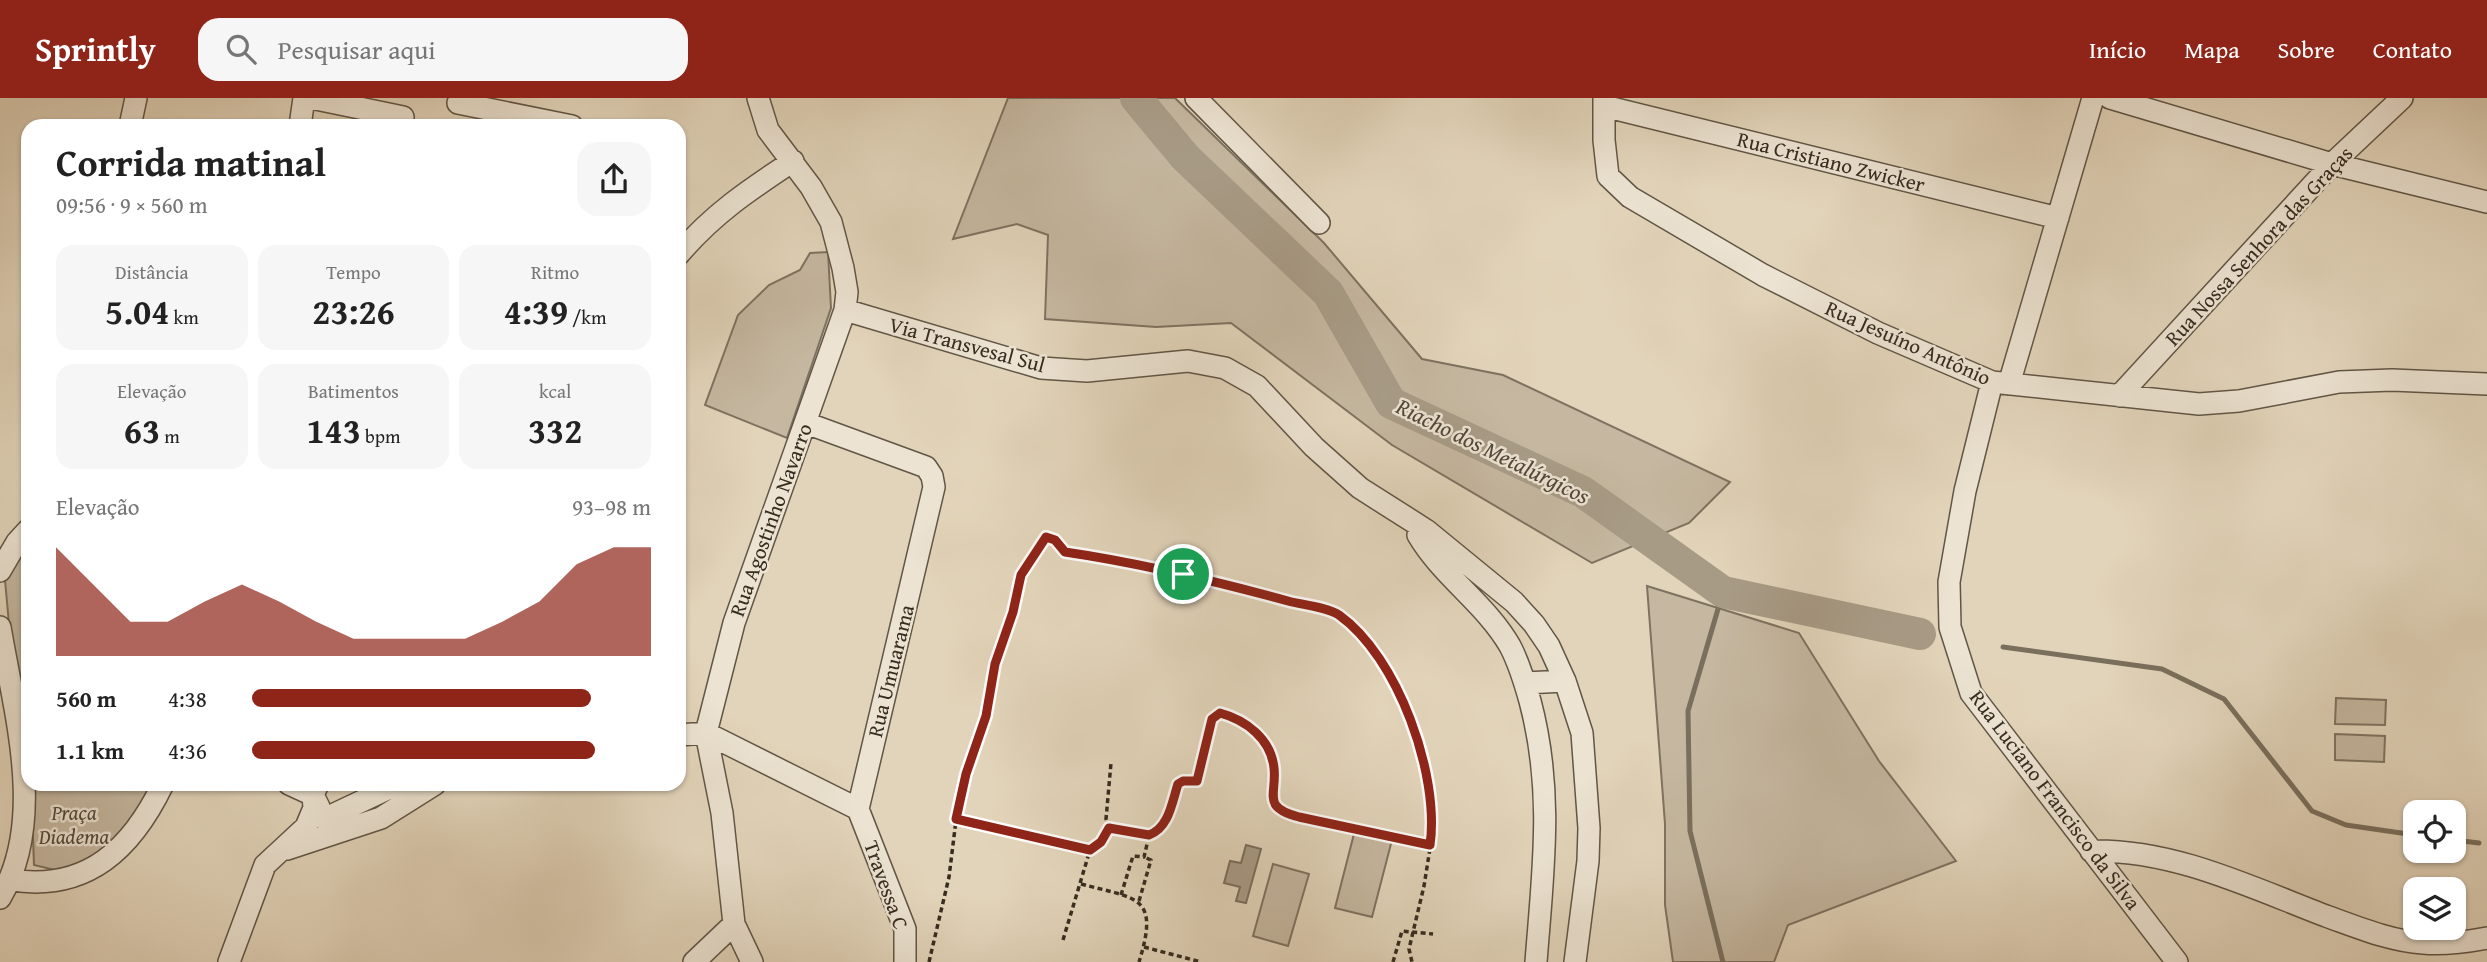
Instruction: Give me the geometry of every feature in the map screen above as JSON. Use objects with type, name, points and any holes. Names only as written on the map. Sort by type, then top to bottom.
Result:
[{"type":"street","points":[[132,119],[136,98]]},
{"type":"street","points":[[301,119],[304,98]]},
{"type":"street","points":[[311,98],[402,117]]},
{"type":"street","name":"Rua Agostinho Navarro","points":[[752,962],[734,924],[722,813],[706,733],[733,623],[845,310],[847,292],[831,222],[793,161],[768,130],[758,98]]},
{"type":"street","points":[[1196,98],[1320,223]]},
{"type":"street","name":"Rua Luciano Francisco da Silva","points":[[2093,98],[2058,218],[1965,491],[1949,582],[1950,627],[1971,692],[2177,962]]},
{"type":"street","points":[[2110,98],[2332,164],[2487,202]]},
{"type":"street","name":"Rua Nossa Senhora das Graças","points":[[2119,396],[2332,164],[2402,98]]},
{"type":"street","name":"Rua Cristiano Zwicker","points":[[1604,102],[2058,218]]},
{"type":"street","name":"Rua Jesuíno Antônio","points":[[1604,102],[1608,176],[1630,197],[1775,281],[1878,333],[2000,383],[2199,404],[2239,401],[2339,382],[2392,380],[2487,384]]},
{"type":"street","points":[[458,103],[537,119]]},
{"type":"street","points":[[686,246],[727,204],[793,161]]},
{"type":"street","name":"Via Transvesal Sul","points":[[845,310],[1041,368],[1087,371],[1142,368],[1188,361],[1225,368],[1257,386],[1314,447],[1360,488],[1426,530],[1514,602],[1534,624],[1566,681],[1582,733],[1589,828],[1588,861],[1576,962]]},
{"type":"street","name":"Rua Umuarama","points":[[806,423],[926,467],[932,476],[934,487],[858,810]]},
{"type":"street","name":"Via Transvesal Sul","points":[[1410,521],[1421,540],[1474,598],[1510,646],[1525,683],[1539,735],[1547,819],[1536,962]]},
{"type":"street","points":[[0,571],[21,538]]},
{"type":"street","points":[[0,627],[21,768]]},
{"type":"street","points":[[1525,683],[1566,681]]},
{"type":"street","points":[[686,734],[706,733],[858,810]]},
{"type":"street","points":[[0,898],[11,880],[23,835],[25,791]]},
{"type":"street","points":[[11,880],[30,883],[49,881],[80,873],[103,863],[125,846],[147,818],[160,791]]},
{"type":"street","points":[[229,962],[265,864],[274,853],[306,827],[314,808],[316,791]]},
{"type":"street","points":[[317,791],[330,826]]},
{"type":"street","points":[[274,853],[330,826],[387,791]]},
{"type":"street","points":[[330,826],[382,817],[424,791]]},
{"type":"street","name":"Travessa C","points":[[858,810],[905,929],[905,962]]},
{"type":"street","points":[[2091,851],[2116,850],[2146,854],[2194,866],[2358,928],[2395,939],[2452,944],[2487,937]]},
{"type":"street","points":[[694,962],[734,924]]},
{"type":"path","points":[[929,962],[949,877],[956,819],[966,774],[986,716],[995,664],[1013,612],[1021,575],[1046,537],[1051,537],[1065,552],[1183,574],[1337,614],[1367,642],[1393,681],[1416,733],[1431,799],[1430,845],[1424,886],[1409,950],[1412,962]]},
{"type":"path","points":[[1109,828],[1149,835],[1159,831],[1165,823],[1180,782],[1197,781],[1212,719],[1220,713],[1242,721],[1262,738],[1274,767],[1271,797],[1279,809],[1299,817],[1430,845]]},
{"type":"path","points":[[1063,940],[1090,850],[1101,842],[1109,828],[1106,819],[1111,763]]},
{"type":"path","points":[[956,819],[1090,850]]},
{"type":"path","points":[[1144,857],[1149,835]]},
{"type":"path","points":[[1121,895],[1133,856],[1144,857],[1151,860],[1139,902]]},
{"type":"path","points":[[1081,884],[1139,902],[1148,919],[1139,962]]},
{"type":"path","points":[[1393,962],[1400,933],[1404,930],[1433,933]]},
{"type":"path","points":[[1144,947],[1201,962]]},
{"type":"green space","points":[[1008,98],[1175,98],[1324,243],[1422,359],[1503,375],[1730,482],[1689,523],[1592,563],[1392,445],[1231,323],[1156,327],[1045,319],[1048,235],[1017,224],[953,239]]},
{"type":"green space","points":[[828,252],[831,308],[787,438],[705,405],[738,315],[769,285],[800,270],[810,253]]},
{"type":"green space","points":[[20,546],[21,707],[11,646],[5,580]]},
{"type":"green space","points":[[1647,586],[1799,633],[1879,761],[1956,861],[1788,925],[1774,962],[1673,962],[1665,905],[1665,824]]},
{"type":"green space","points":[[2336,698],[2386,700],[2385,725],[2335,724]]},
{"type":"green space","points":[[2335,734],[2385,736],[2384,762],[2335,760]]},
{"type":"green space","name":"Praça Diadema","points":[[31,791],[149,791],[136,814],[103,857],[63,872],[34,865]]},
{"type":"green space","points":[[1356,826],[1393,836],[1372,917],[1335,908]]},
{"type":"green space","points":[[1273,864],[1309,874],[1288,946],[1253,936]]},
{"type":"shaded area","points":[[1246,845],[1261,849],[1246,903],[1236,901],[1240,887],[1224,883],[1230,861],[1241,863]]},
{"type":"waterway","name":"Riacho dos Metalúrgicos","points":[[1136,98],[1185,157],[1328,293],[1391,403],[1583,492],[1723,592],[1920,634]]},
{"type":"waterway","points":[[1723,592],[1688,711],[1690,831],[1723,962]]},
{"type":"waterway","points":[[2003,647],[2162,669],[2224,699],[2312,811],[2346,825],[2403,833]]},
{"type":"waterway","points":[[2466,841],[2479,843]]},
{"type":"route","points":[[1046,537],[1055,540],[1065,552],[1183,574],[1337,614],[1367,642],[1393,681],[1416,733],[1431,799],[1430,845],[1288,815],[1274,804],[1271,797],[1274,767],[1262,738],[1242,721],[1220,713],[1212,719],[1197,781],[1183,781],[1178,784],[1165,823],[1154,834],[1109,828],[1101,842],[1090,850],[956,819],[966,774],[992,695],[1000,643],[1013,612],[1021,575],[1046,537]]}]
